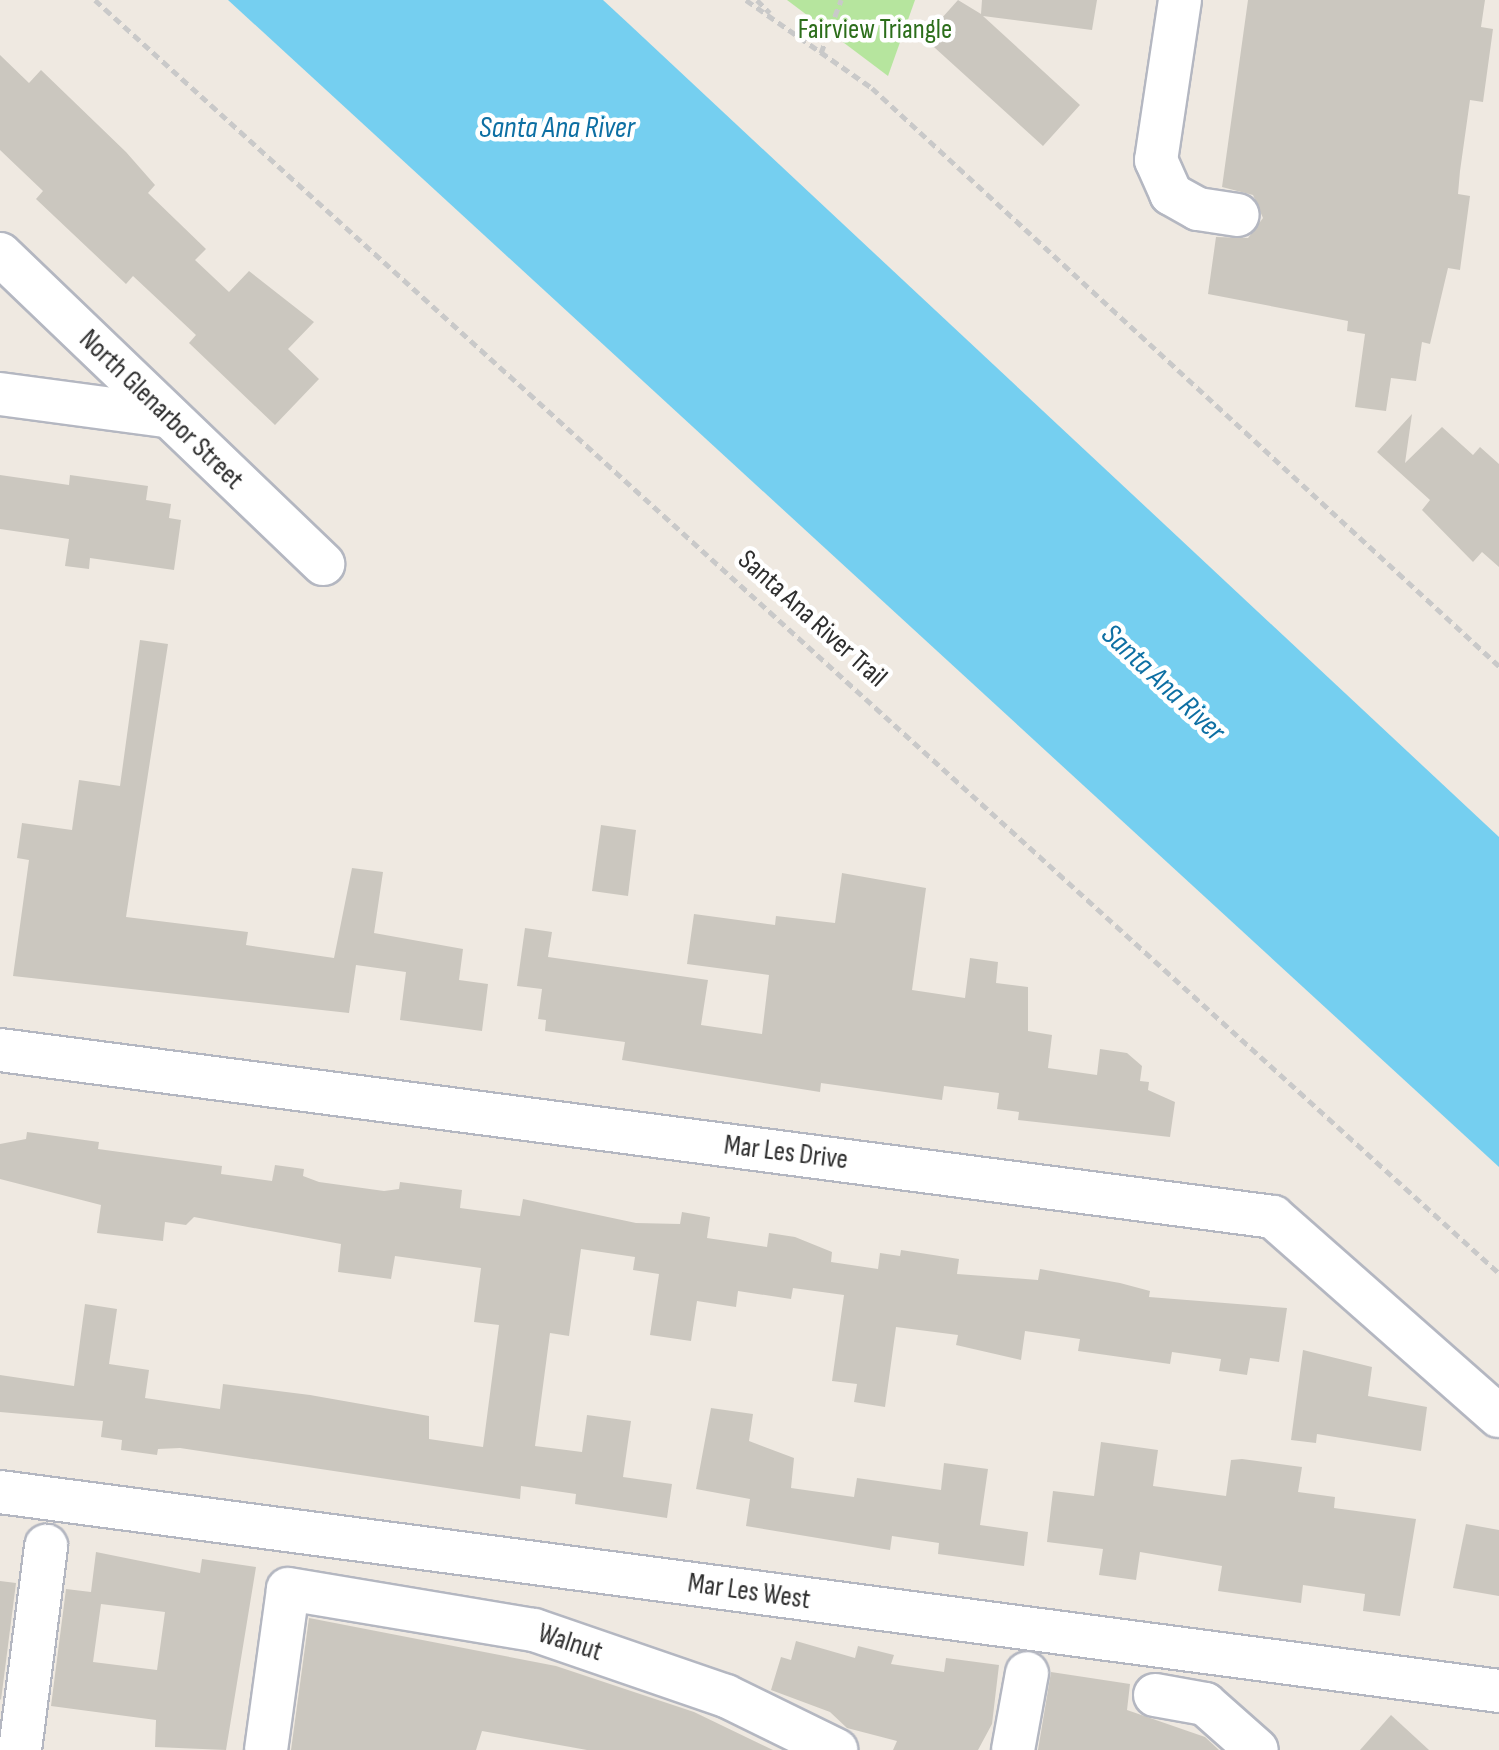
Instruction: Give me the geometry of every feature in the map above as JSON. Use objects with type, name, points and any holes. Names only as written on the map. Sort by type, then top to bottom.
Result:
[{"type":"street","points":[[1180,0],[1156,160],[1171,194],[1198,209],[1238,214]]},
{"type":"street","name":"North Glenarbor Street","points":[[0,254],[323,564]]},
{"type":"street","points":[[0,394],[166,416]]},
{"type":"street","name":"Mar Les Drive","points":[[0,1050],[1273,1217],[1499,1416]]},
{"type":"street","name":"Mar Les West","points":[[0,1492],[1499,1691]]},
{"type":"street","points":[[20,1750],[46,1546]]},
{"type":"street","name":"Walnut","points":[[266,1750],[288,1589],[534,1630],[726,1696],[836,1750]]},
{"type":"street","points":[[1013,1750],[1027,1673]]},
{"type":"street","points":[[1154,1696],[1205,1704],[1257,1750]]},
{"type":"path","name":"Santa Ana River Trail","points":[[95,0],[1499,1272]]},
{"type":"path","points":[[746,0],[872,88],[1499,666]]},
{"type":"path","points":[[758,0],[779,22]]},
{"type":"path","points":[[821,54],[841,0]]},
{"type":"green space","name":"Fairview Triangle","points":[[787,0],[915,0],[888,76]]},
{"type":"water","name":"Santa Ana River","points":[[228,0],[603,0],[1499,837],[1499,1167]]},
{"type":"building","points":[[958,0],[981,14],[982,0],[1097,0],[1092,30],[983,16],[1080,105],[1043,146],[924,38]]},
{"type":"building","points":[[1248,0],[1485,0],[1481,27],[1493,29],[1483,102],[1470,100],[1460,171],[1458,194],[1470,196],[1460,270],[1448,268],[1430,344],[1422,342],[1416,381],[1391,378],[1386,411],[1355,407],[1365,334],[1347,331],[1348,321],[1208,294],[1216,237],[1248,238],[1263,218],[1253,195],[1222,187]]},
{"type":"building","points":[[0,55],[29,83],[41,70],[126,152],[155,185],[148,193],[206,249],[195,260],[229,292],[249,271],[314,322],[288,349],[319,379],[275,425],[189,343],[196,335],[133,276],[126,284],[36,199],[43,191],[0,150]]},
{"type":"building","points":[[1412,414],[1405,463],[1442,427],[1473,455],[1480,447],[1499,464],[1499,567],[1482,552],[1473,562],[1422,510],[1430,500],[1377,452]]},
{"type":"building","points":[[0,475],[69,485],[70,475],[148,486],[146,500],[171,504],[169,518],[181,520],[174,570],[90,558],[89,569],[65,566],[69,539],[0,529]]},
{"type":"building","points":[[140,640],[168,644],[126,917],[248,932],[246,945],[334,958],[352,868],[383,872],[374,933],[463,949],[459,980],[488,984],[482,1031],[400,1020],[406,972],[356,965],[349,1013],[13,976],[29,860],[17,858],[22,823],[72,830],[79,780],[120,786]]},
{"type":"building","points":[[601,825],[636,830],[628,896],[592,891]]},
{"type":"building","points":[[842,873],[926,888],[912,990],[965,998],[970,958],[998,962],[996,983],[1028,987],[1028,1031],[1052,1035],[1048,1068],[1097,1075],[1100,1049],[1127,1053],[1142,1066],[1140,1081],[1149,1082],[1148,1090],[1175,1102],[1170,1137],[1018,1120],[1019,1112],[997,1109],[999,1093],[944,1086],[942,1100],[821,1083],[820,1092],[622,1060],[625,1042],[545,1031],[546,1020],[538,1019],[542,989],[517,986],[525,928],[552,932],[548,957],[708,980],[701,1025],[762,1034],[769,975],[687,964],[694,914],[775,925],[776,916],[835,923]]},
{"type":"building","points":[[27,1132],[99,1142],[98,1149],[222,1166],[221,1174],[272,1181],[275,1165],[304,1169],[303,1176],[319,1182],[384,1191],[399,1189],[400,1182],[462,1190],[460,1208],[520,1216],[523,1199],[636,1223],[680,1224],[682,1212],[710,1217],[707,1238],[767,1247],[769,1233],[795,1237],[832,1252],[831,1262],[878,1269],[880,1253],[900,1256],[901,1250],[959,1259],[957,1274],[1038,1280],[1040,1269],[1120,1283],[1150,1291],[1149,1297],[1287,1308],[1279,1362],[1250,1358],[1247,1375],[1219,1371],[1221,1359],[1172,1352],[1170,1364],[1078,1351],[1080,1339],[1025,1331],[1021,1360],[956,1345],[958,1335],[896,1327],[885,1407],[854,1402],[857,1384],[832,1381],[844,1295],[793,1288],[791,1299],[738,1291],[736,1307],[697,1301],[691,1341],[650,1335],[659,1274],[633,1270],[635,1257],[581,1249],[569,1336],[550,1333],[535,1446],[582,1452],[587,1415],[631,1421],[623,1477],[672,1484],[667,1518],[575,1504],[576,1494],[521,1486],[520,1499],[180,1448],[158,1449],[157,1455],[121,1450],[122,1440],[101,1437],[103,1421],[0,1412],[0,1375],[74,1386],[85,1304],[117,1309],[109,1364],[149,1370],[145,1398],[220,1409],[223,1384],[310,1395],[429,1416],[429,1439],[483,1447],[499,1325],[474,1322],[481,1268],[395,1256],[391,1279],[338,1272],[341,1244],[194,1217],[186,1225],[165,1222],[163,1241],[97,1233],[101,1205],[0,1179],[0,1144],[26,1139]]},
{"type":"building","points":[[1303,1350],[1372,1367],[1368,1396],[1427,1407],[1421,1451],[1317,1434],[1316,1443],[1291,1440]]},
{"type":"building","points":[[711,1408],[753,1414],[749,1441],[794,1458],[791,1488],[854,1497],[857,1478],[941,1490],[944,1463],[988,1469],[980,1525],[1028,1532],[1024,1566],[938,1554],[939,1543],[892,1536],[890,1550],[746,1526],[750,1499],[696,1489]]},
{"type":"building","points":[[1101,1442],[1158,1450],[1153,1486],[1226,1496],[1231,1460],[1242,1459],[1302,1467],[1298,1492],[1335,1497],[1334,1508],[1416,1519],[1400,1616],[1363,1611],[1365,1594],[1303,1585],[1301,1603],[1218,1591],[1222,1566],[1140,1552],[1136,1580],[1099,1575],[1103,1549],[1047,1542],[1053,1491],[1094,1496]]},
{"type":"building","points":[[1466,1524],[1499,1530],[1499,1596],[1453,1588]]},
{"type":"building","points":[[96,1552],[200,1573],[202,1559],[256,1567],[226,1750],[155,1747],[156,1720],[51,1706],[66,1589],[91,1592]],"holes":[[[101,1604],[165,1612],[157,1670],[93,1662]]]},
{"type":"building","points":[[0,1581],[16,1583],[1,1700],[0,1699]]},
{"type":"building","points":[[309,1618],[556,1666],[694,1712],[773,1750],[587,1750],[482,1731],[476,1750],[291,1750]]},
{"type":"building","points":[[796,1641],[855,1658],[858,1646],[894,1655],[891,1664],[944,1672],[946,1658],[999,1665],[992,1724],[978,1750],[893,1750],[897,1741],[847,1728],[830,1712],[771,1690],[781,1657],[791,1660]]},
{"type":"building","points":[[1051,1672],[1130,1684],[1127,1710],[1205,1737],[1219,1750],[1038,1750]]},
{"type":"building","points":[[1391,1715],[1429,1750],[1360,1750]]}]
